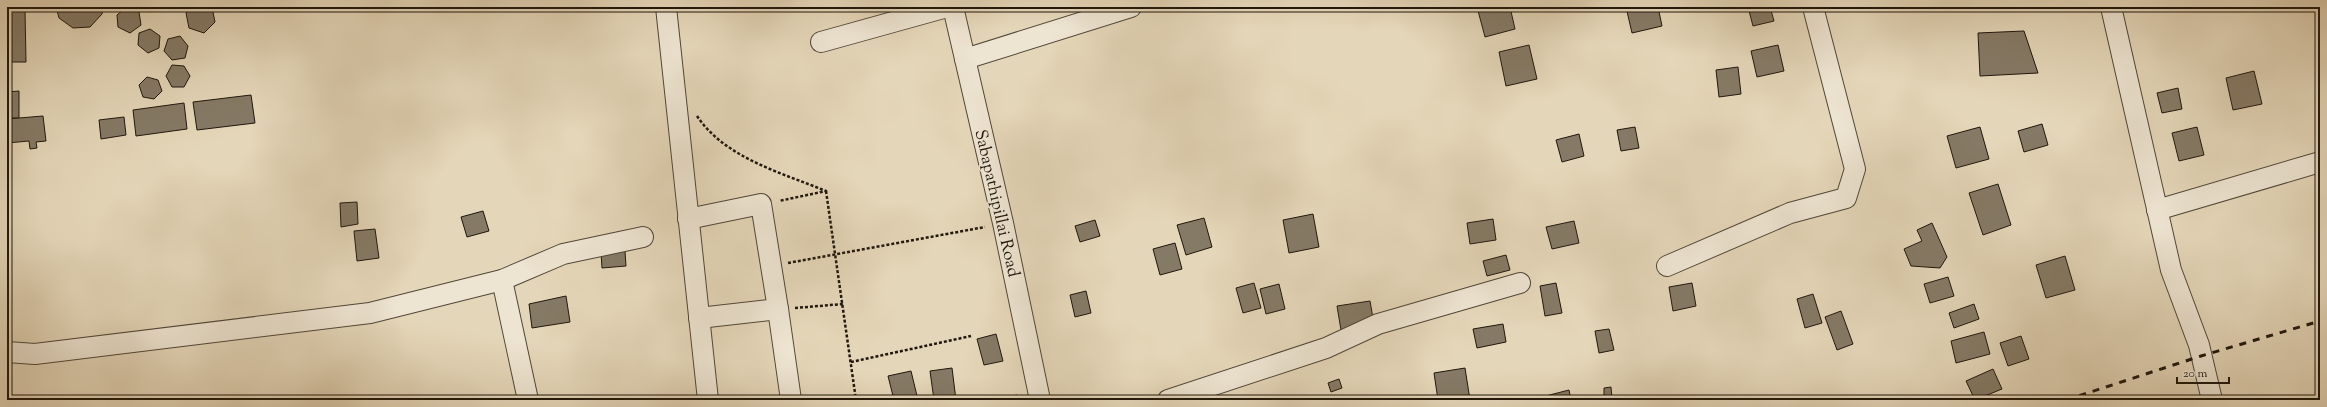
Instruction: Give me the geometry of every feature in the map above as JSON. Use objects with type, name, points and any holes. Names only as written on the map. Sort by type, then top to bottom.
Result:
[{"type":"street","points":[[666,7],[708,400]]},
{"type":"street","points":[[821,42],[947,7]]},
{"type":"street","name":"Sabapathipillai Road","points":[[953,7],[1003,223],[1040,400]]},
{"type":"street","points":[[965,59],[1130,7]]},
{"type":"street","points":[[1667,266],[1790,213],[1846,198],[1855,169],[1813,7]]},
{"type":"street","points":[[2111,7],[2171,270],[2199,345],[2212,400]]},
{"type":"street","points":[[2157,210],[2320,162]]},
{"type":"street","points":[[688,219],[761,204],[772,266],[791,400]]},
{"type":"street","points":[[7,352],[35,354],[370,313],[502,280],[563,254],[643,237]]},
{"type":"street","points":[[502,280],[528,400]]},
{"type":"street","points":[[1168,400],[1326,348],[1378,324],[1520,283]]},
{"type":"street","points":[[699,318],[778,309]]},
{"type":"path","points":[[693,110],[705,128],[747,159],[826,191]]},
{"type":"path","points":[[761,204],[826,191]]},
{"type":"path","points":[[826,191],[856,400]]},
{"type":"path","points":[[772,266],[1003,223]]},
{"type":"path","points":[[778,309],[843,304]]},
{"type":"path","points":[[851,362],[971,336]]},
{"type":"building","points":[[56,7],[103,7],[102,14],[90,27],[73,28],[59,18]]},
{"type":"building","points":[[127,7],[139,12],[141,25],[130,33],[118,27],[117,15]]},
{"type":"building","points":[[138,7],[156,7],[151,12]]},
{"type":"building","points":[[192,7],[212,7],[215,22],[204,33],[189,28],[186,13]]},
{"type":"building","points":[[1477,7],[1510,7],[1515,29],[1485,37]]},
{"type":"building","points":[[1626,7],[1658,7],[1662,26],[1632,33]]},
{"type":"building","points":[[1748,7],[1770,7],[1774,21],[1753,26]]},
{"type":"building","points":[[7,9],[25,9],[26,62],[7,62]]},
{"type":"building","points":[[150,29],[160,36],[159,48],[148,53],[138,45],[139,33]]},
{"type":"building","points":[[2024,31],[2038,73],[1980,76],[1978,33]]},
{"type":"building","points":[[180,36],[188,46],[185,58],[172,60],[164,51],[168,39]]},
{"type":"building","points":[[1529,45],[1537,79],[1506,86],[1499,52]]},
{"type":"building","points":[[1778,45],[1784,71],[1757,77],[1751,51]]},
{"type":"building","points":[[172,65],[184,66],[190,76],[184,87],[172,87],[166,76]]},
{"type":"building","points":[[1738,67],[1741,94],[1719,97],[1716,70]]},
{"type":"building","points":[[2254,71],[2262,104],[2233,110],[2226,78]]},
{"type":"building","points":[[147,77],[158,80],[162,91],[154,99],[143,97],[139,85]]},
{"type":"building","points":[[2178,88],[2182,109],[2162,113],[2157,93]]},
{"type":"building","points":[[19,91],[19,118],[7,118],[7,92]]},
{"type":"building","points":[[251,95],[255,123],[197,130],[193,102]]},
{"type":"building","points":[[184,103],[187,129],[136,136],[133,110]]},
{"type":"building","points":[[43,116],[46,141],[36,142],[37,148],[30,149],[29,141],[7,143],[7,119]]},
{"type":"building","points":[[124,117],[126,135],[101,139],[99,120]]},
{"type":"building","points":[[2042,124],[2048,145],[2024,152],[2018,131]]},
{"type":"building","points":[[1635,127],[1639,148],[1621,151],[1617,130]]},
{"type":"building","points":[[1980,127],[1989,159],[1956,168],[1947,136]]},
{"type":"building","points":[[2197,127],[2204,155],[2179,161],[2172,133]]},
{"type":"building","points":[[1579,134],[1584,156],[1562,162],[1556,140]]},
{"type":"building","points":[[1998,184],[2011,225],[1983,235],[1969,193]]},
{"type":"building","points":[[357,202],[358,224],[341,227],[340,203]]},
{"type":"building","points":[[483,211],[489,231],[467,237],[461,217]]},
{"type":"building","points":[[1313,214],[1319,247],[1289,253],[1283,220]]},
{"type":"building","points":[[1204,218],[1212,247],[1186,255],[1177,225]]},
{"type":"building","points":[[1493,219],[1496,240],[1470,244],[1467,223]]},
{"type":"building","points":[[1095,220],[1100,236],[1080,242],[1075,226]]},
{"type":"building","points":[[1574,221],[1579,243],[1552,249],[1546,227]]},
{"type":"building","points":[[1932,223],[1947,257],[1940,268],[1911,266],[1904,249],[1922,241],[1917,230]]},
{"type":"building","points":[[375,229],[379,258],[357,261],[354,231]]},
{"type":"building","points":[[1175,243],[1182,269],[1160,275],[1153,249]]},
{"type":"building","points":[[625,251],[626,266],[602,268],[601,253]]},
{"type":"building","points":[[1506,255],[1510,270],[1487,276],[1483,261]]},
{"type":"building","points":[[2065,256],[2075,290],[2046,298],[2036,265]]},
{"type":"building","points":[[1948,277],[1954,296],[1930,303],[1924,284]]},
{"type":"building","points":[[1254,283],[1261,308],[1243,313],[1236,288]]},
{"type":"building","points":[[1556,283],[1562,313],[1545,316],[1540,286]]},
{"type":"building","points":[[1692,283],[1696,306],[1673,311],[1669,287]]},
{"type":"building","points":[[1279,284],[1285,309],[1266,314],[1260,289]]},
{"type":"building","points":[[1086,291],[1091,313],[1075,317],[1070,295]]},
{"type":"building","points":[[1813,294],[1822,323],[1805,328],[1797,299]]},
{"type":"building","points":[[566,296],[570,322],[532,328],[529,304]]},
{"type":"building","points":[[1370,301],[1374,324],[1341,330],[1337,306]]},
{"type":"building","points":[[1974,304],[1979,319],[1954,328],[1949,313]]},
{"type":"building","points":[[1841,311],[1853,344],[1837,350],[1825,317]]},
{"type":"building","points":[[1503,324],[1506,342],[1477,348],[1473,329]]},
{"type":"building","points":[[1609,329],[1614,350],[1599,353],[1595,331]]},
{"type":"building","points":[[1984,332],[1990,354],[1956,363],[1951,341]]},
{"type":"building","points":[[996,334],[1003,361],[984,365],[977,339]]},
{"type":"building","points":[[2021,336],[2029,359],[2008,366],[2000,343]]},
{"type":"building","points":[[952,368],[956,400],[934,400],[930,371]]},
{"type":"building","points":[[1465,368],[1470,400],[1438,400],[1434,373]]},
{"type":"building","points":[[1993,369],[2002,389],[1975,400],[1966,381]]},
{"type":"building","points":[[911,371],[918,400],[894,400],[888,376]]},
{"type":"building","points":[[1339,379],[1342,388],[1331,392],[1328,383]]},
{"type":"building","points":[[1611,387],[1612,399],[1604,400],[1604,388]]},
{"type":"building","points":[[1569,390],[1571,400],[1539,400],[1538,398]]},
{"type":"building","points":[[1017,395],[1018,400],[991,400]]},
{"type":"railway","points":[[2066,400],[2201,356],[2320,321]]}]
